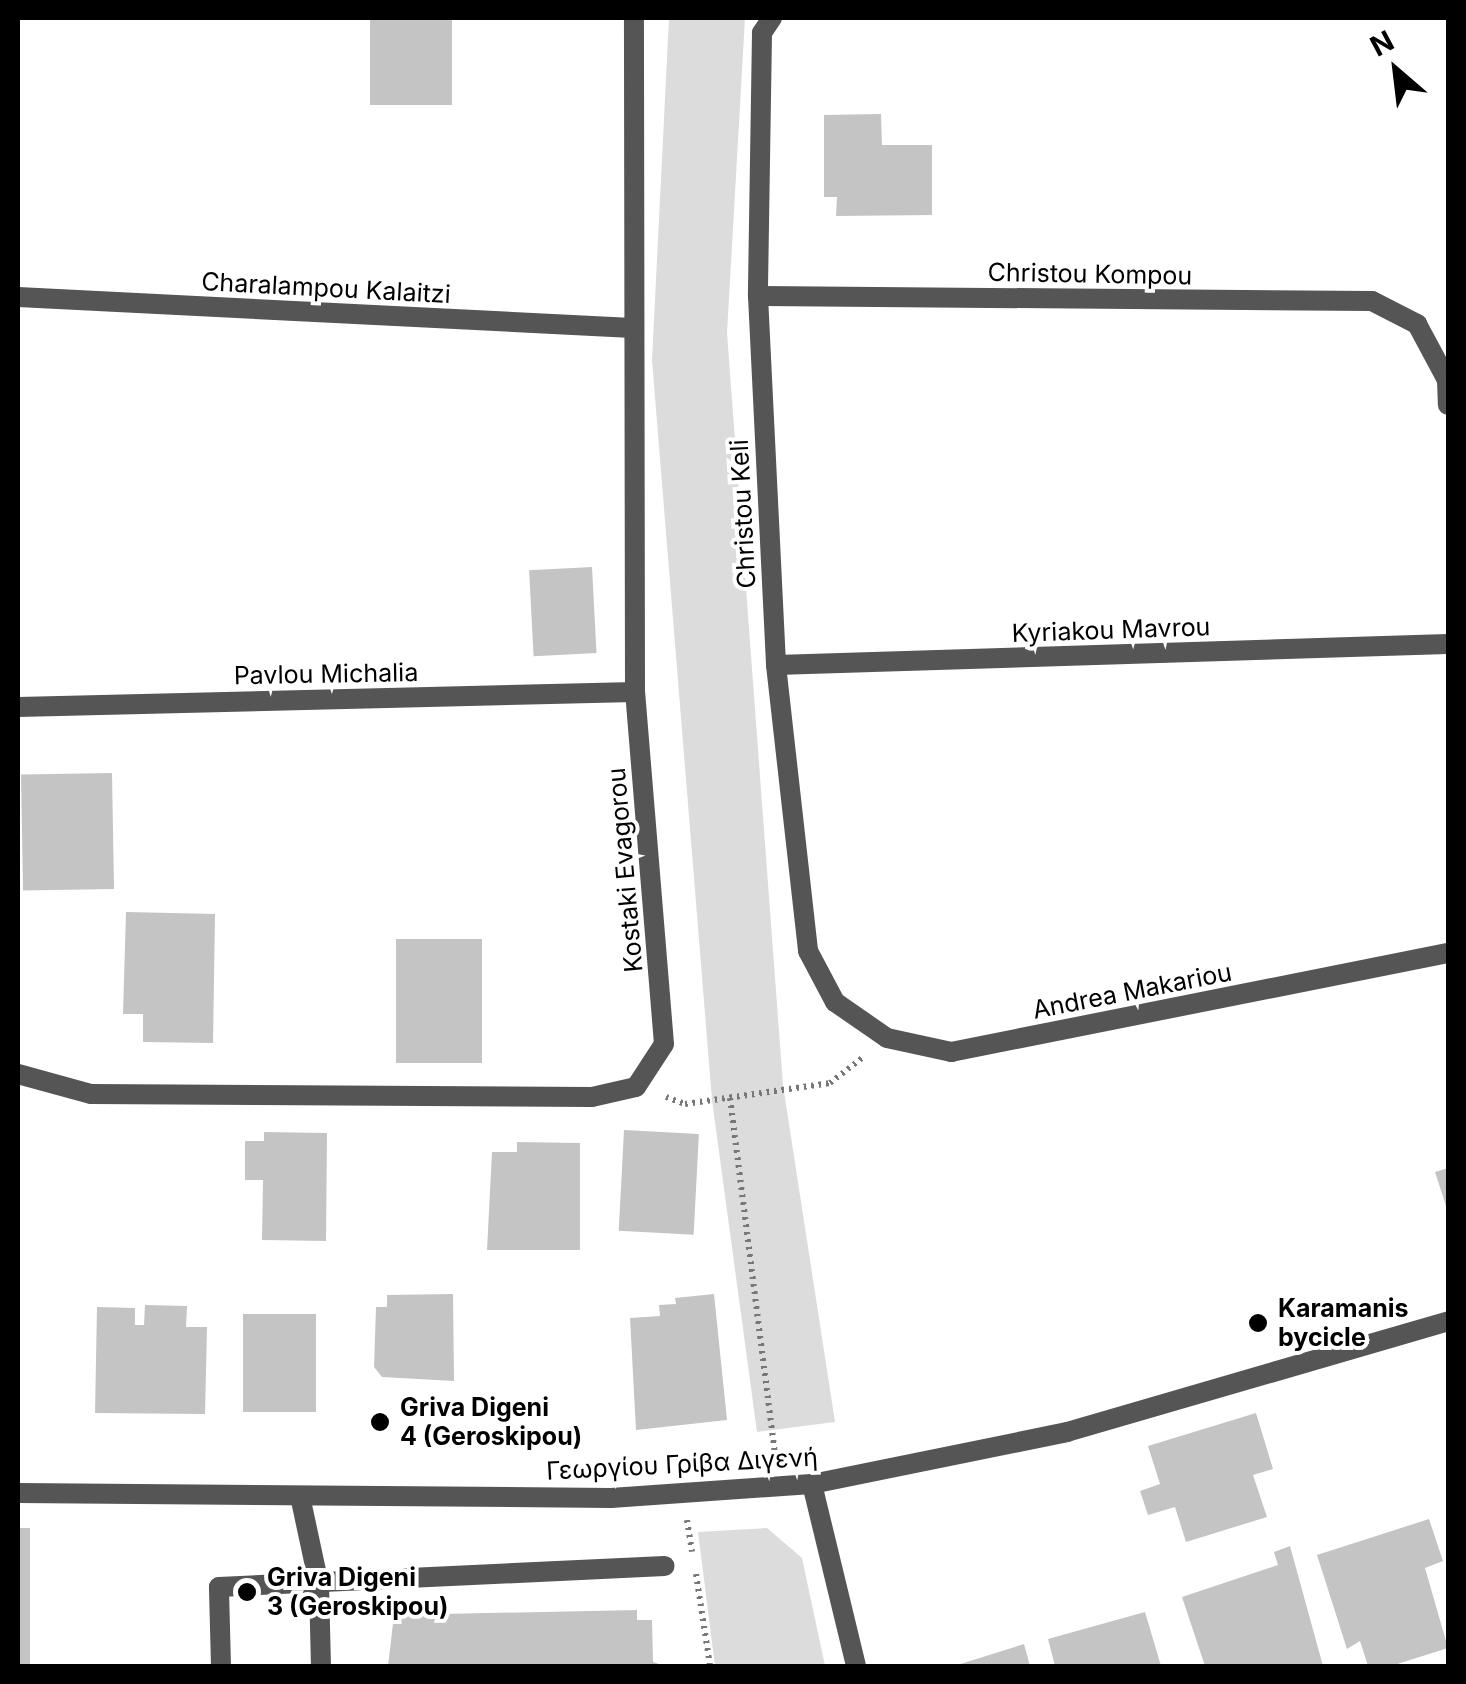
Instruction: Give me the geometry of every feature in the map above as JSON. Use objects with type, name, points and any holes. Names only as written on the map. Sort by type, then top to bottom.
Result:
[{"type":"street","name":"Kostaki Evagorou","points":[[634,18],[635,692],[664,1044],[636,1087]]},
{"type":"street","name":"Christou Keli","points":[[772,18],[762,33],[758,296],[776,665],[808,951],[835,1002]]},
{"type":"street","name":"Christou Kompou","points":[[758,296],[1372,302],[1417,324],[1446,380],[1448,406]]},
{"type":"street","name":"Charalampou Kalaitzi","points":[[18,297],[632,328]]},
{"type":"street","name":"Kyriakou Mavrou","points":[[776,665],[1448,644]]},
{"type":"street","name":"Pavlou Michalia","points":[[18,707],[635,692]]},
{"type":"street","name":"Andrea Makariou","points":[[835,1002],[887,1038],[951,1052],[1448,952]]},
{"type":"street","points":[[18,1074],[90,1094],[592,1097],[636,1087]]},
{"type":"street","name":"Γεωργίου Γρίβα Διγενή","points":[[18,1493],[683,1494],[812,1484],[1067,1432],[1448,1321]]},
{"type":"street","points":[[812,1484],[856,1666]]},
{"type":"street","points":[[300,1496],[319,1585],[322,1666]]},
{"type":"street","points":[[221,1666],[219,1586],[319,1585],[664,1566]]},
{"type":"path","points":[[636,1087],[685,1104],[830,1083],[887,1038]]},
{"type":"path","points":[[730,1098],[779,1486]]},
{"type":"path","points":[[683,1494],[710,1666]]},
{"type":"shaded area","points":[[669,18],[745,18],[727,333],[783,1085],[835,1422],[757,1432],[712,1100],[652,360]]},
{"type":"shaded area","points":[[767,1528],[802,1558],[825,1666],[715,1666],[698,1532]]},
{"type":"building","points":[[370,18],[452,18],[452,105],[370,105]]},
{"type":"building","points":[[881,114],[882,145],[932,145],[932,215],[836,216],[837,197],[824,197],[824,115]]},
{"type":"building","points":[[592,567],[597,653],[534,656],[529,570]]},
{"type":"building","points":[[112,773],[114,889],[23,891],[21,775]]},
{"type":"building","points":[[126,912],[215,914],[213,1043],[143,1042],[143,1014],[123,1014]]},
{"type":"building","points":[[396,939],[482,939],[482,1063],[396,1063]]},
{"type":"building","points":[[624,1130],[699,1134],[694,1235],[619,1231]]},
{"type":"building","points":[[264,1132],[327,1133],[326,1241],[262,1240],[263,1180],[245,1180],[245,1141],[264,1141]]},
{"type":"building","points":[[517,1142],[580,1143],[580,1250],[487,1250],[492,1152],[517,1152]]},
{"type":"building","points":[[1448,1168],[1448,1212],[1435,1172]]},
{"type":"building","points":[[453,1294],[454,1381],[382,1377],[374,1367],[376,1307],[387,1307],[387,1295]]},
{"type":"building","points":[[714,1294],[727,1420],[636,1430],[630,1318],[660,1316],[659,1305],[676,1304],[675,1298]]},
{"type":"building","points":[[145,1305],[187,1306],[186,1327],[207,1327],[205,1414],[95,1413],[97,1307],[135,1308],[135,1325],[144,1325]]},
{"type":"building","points":[[243,1314],[316,1314],[316,1412],[243,1412]]},
{"type":"building","points":[[1256,1413],[1273,1469],[1253,1475],[1267,1517],[1186,1542],[1175,1507],[1148,1515],[1140,1491],[1160,1484],[1148,1446]]},
{"type":"building","points":[[1429,1519],[1443,1561],[1425,1568],[1448,1648],[1391,1666],[1368,1666],[1360,1641],[1347,1649],[1317,1555]]},
{"type":"building","points":[[18,1528],[30,1528],[30,1666],[18,1666]]},
{"type":"building","points":[[1290,1546],[1323,1666],[1205,1666],[1182,1597],[1278,1565],[1274,1552]]},
{"type":"building","points":[[637,1610],[637,1620],[652,1620],[653,1662],[665,1666],[388,1666],[394,1615]]},
{"type":"building","points":[[1145,1612],[1161,1666],[1055,1666],[1048,1639]]},
{"type":"building","points":[[1024,1644],[1030,1666],[954,1666]]},
{"type":"place","name":"Karamanis bycicle","points":[[1258,1323]]},
{"type":"place","name":"Griva Digeni 4 (Geroskipou)","points":[[380,1422]]},
{"type":"place","name":"Griva Digeni 3 (Geroskipou)","points":[[247,1592]]}]
